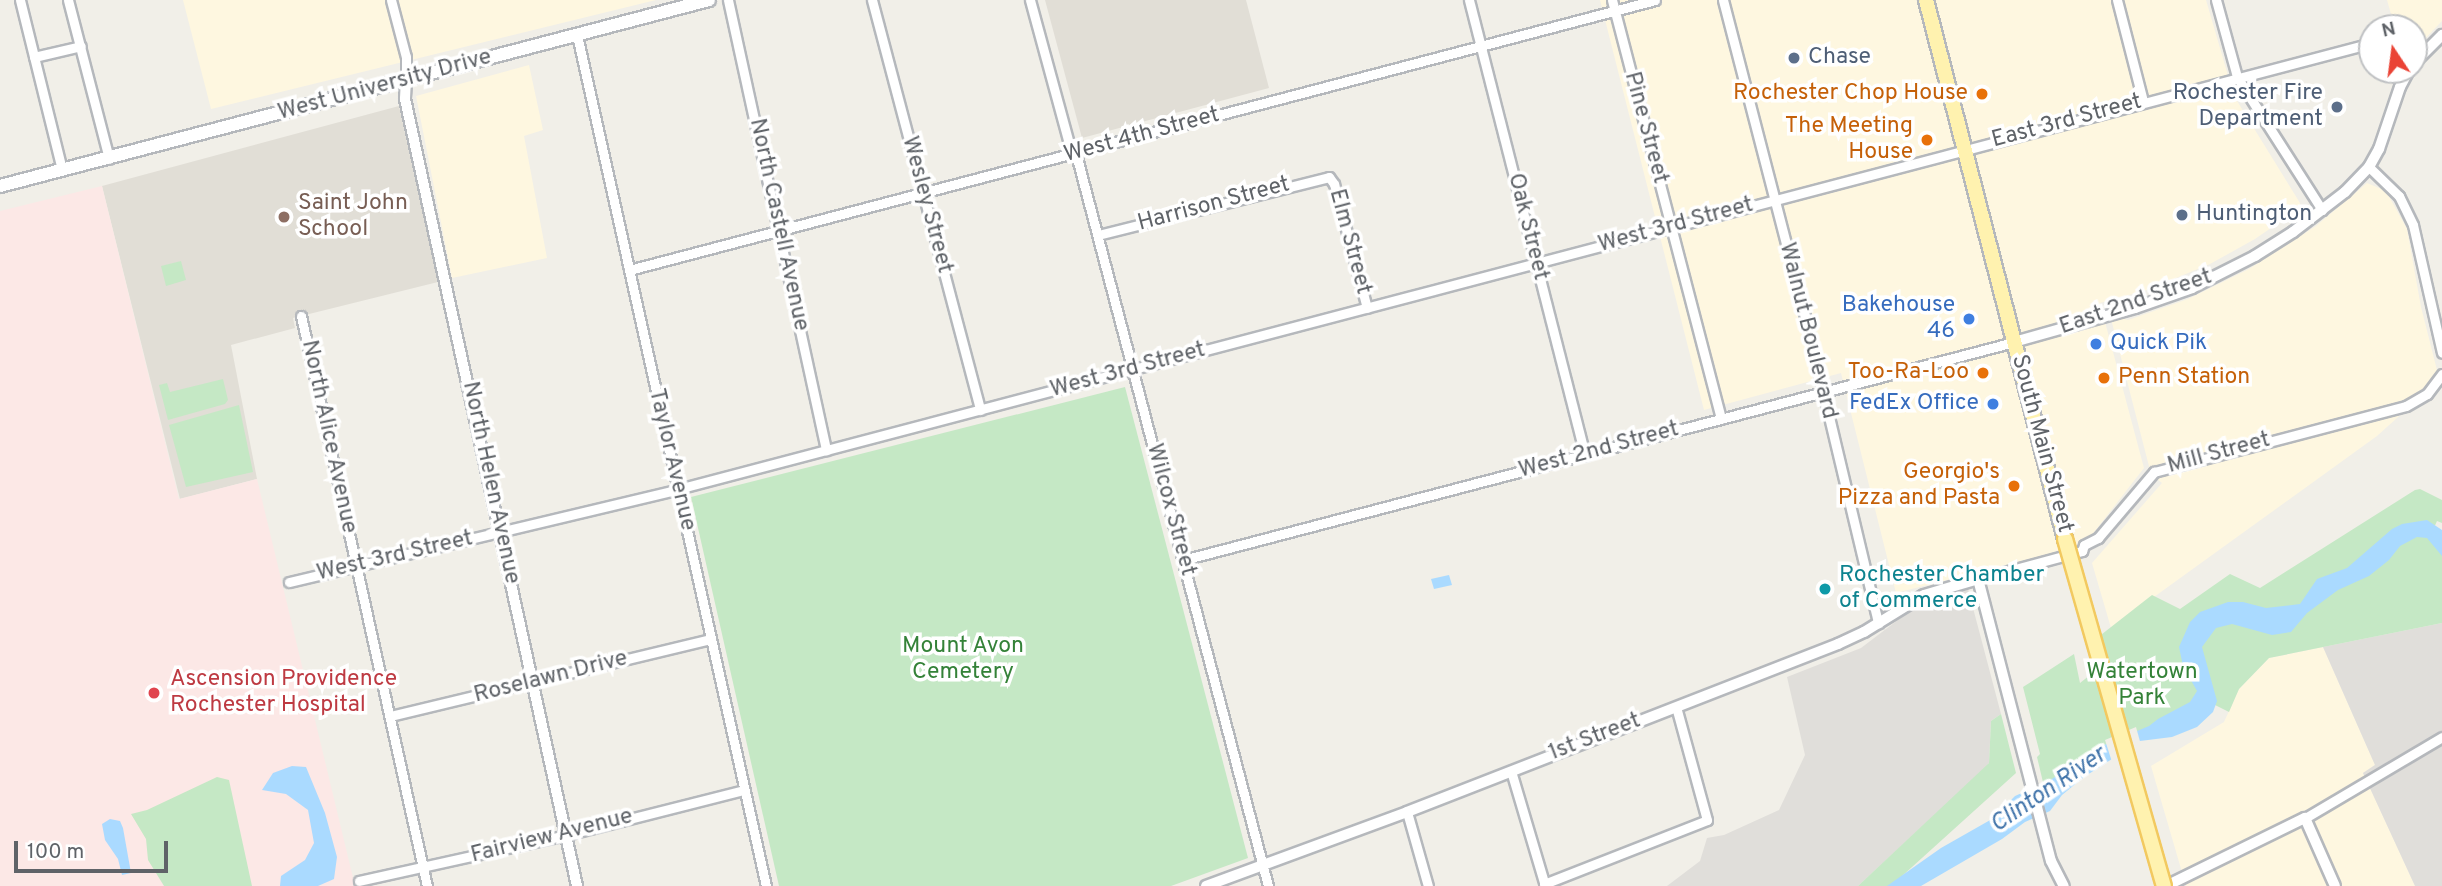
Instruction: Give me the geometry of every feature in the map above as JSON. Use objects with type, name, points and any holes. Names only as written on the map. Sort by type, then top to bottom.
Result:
[{"type":"main road","name":"West University Drive","points":[[0,186],[709,0]]},
{"type":"main road","name":"South Main Street","points":[[1926,0],[2066,539],[2165,886]]},
{"type":"street","points":[[20,0],[62,170]]},
{"type":"street","points":[[68,0],[109,159]]},
{"type":"street","points":[[391,0],[405,57],[406,79]]},
{"type":"street","name":"North Castell Avenue","points":[[728,0],[826,450]]},
{"type":"street","name":"Wesley Street","points":[[872,0],[980,410]]},
{"type":"street","name":"Wilcox Street","points":[[1030,0],[1134,369],[1268,886]]},
{"type":"street","name":"Oak Street","points":[[1469,0],[1585,455]]},
{"type":"street","name":"Pine Street","points":[[1612,0],[1721,419]]},
{"type":"street","name":"West 4th Street","points":[[629,270],[1655,0]]},
{"type":"street","name":"Walnut Boulevard","points":[[1723,0],[1823,392],[1878,623]]},
{"type":"street","points":[[2117,0],[2143,101]]},
{"type":"street","points":[[2216,0],[2237,77],[2322,210]]},
{"type":"street","name":"East 2nd Street","points":[[2428,48],[2442,34]]},
{"type":"street","name":"Taylor Avenue","points":[[577,35],[766,886]]},
{"type":"street","points":[[34,57],[81,47]]},
{"type":"street","name":"East 3rd Street","points":[[1965,150],[2358,47]]},
{"type":"street","name":"North Helen Avenue","points":[[406,79],[405,99],[577,886]]},
{"type":"street","name":"East 2nd Street","points":[[2014,342],[2135,308],[2192,288],[2255,256],[2322,210],[2369,167],[2385,136],[2402,84]]},
{"type":"street","name":"West 3rd Street","points":[[289,582],[678,489],[1965,150]]},
{"type":"street","points":[[2369,167],[2399,196],[2410,217],[2442,353]]},
{"type":"street","name":"Harrison Street","points":[[1098,235],[1329,177]]},
{"type":"street","name":"Elm Street","points":[[1329,177],[1334,184],[1367,308]]},
{"type":"street","name":"North Alice Avenue","points":[[301,316],[427,886]]},
{"type":"street","name":"West 2nd Street","points":[[1183,560],[2014,342]]},
{"type":"street","name":"Mill Street","points":[[1978,579],[2082,551],[2084,545],[2098,538],[2154,472],[2406,406],[2427,394],[2442,374]]},
{"type":"street","points":[[1978,579],[2053,867],[2064,886]]},
{"type":"street","name":"1st Street","points":[[1206,886],[1407,812],[1850,639],[1924,595],[1978,579]]},
{"type":"street","name":"Roselawn Drive","points":[[390,716],[711,639]]},
{"type":"street","points":[[1510,771],[1544,885],[1707,820],[1676,707]]},
{"type":"street","points":[[2165,886],[2305,818],[2442,737]]},
{"type":"street","name":"Fairview Avenue","points":[[359,881],[566,835],[744,790]]},
{"type":"street","points":[[1407,812],[1428,886]]},
{"type":"street","points":[[2305,818],[2335,886]]},
{"type":"shaded area","points":[[183,0],[656,0],[211,109]]},
{"type":"shaded area","points":[[1045,0],[1246,0],[1269,88],[1082,138]]},
{"type":"shaded area","points":[[1600,0],[2206,0],[2234,96],[2300,203],[2300,208],[2255,239],[2210,264],[2147,290],[2100,303],[2144,468],[2084,545],[1896,593],[1841,373],[1704,410]]},
{"type":"shaded area","points":[[2387,0],[2442,0],[2442,21],[2428,36],[2428,14],[2391,14]]},
{"type":"shaded area","points":[[529,65],[543,130],[524,136],[547,258],[452,278],[416,96]]},
{"type":"shaded area","points":[[399,106],[438,282],[293,318],[295,328],[231,345],[257,479],[180,499],[102,186]]},
{"type":"shaded area","points":[[2367,183],[2386,191],[2407,229],[2421,307],[2438,374],[2417,400],[2377,436],[2111,628],[2092,563],[2162,483],[2151,474],[2110,315],[2128,320],[2188,299],[2249,269],[2316,226]]},
{"type":"shaded area","name":"Ascension Providence Rochester Hospital","points":[[102,186],[179,499],[257,479],[355,886],[0,886],[0,211]]},
{"type":"shaded area","points":[[1968,589],[2001,714],[1991,721],[1989,763],[1984,769],[1858,886],[1667,886],[1700,861],[1707,838],[1724,835],[1779,810],[1805,755],[1787,677],[1861,648],[1915,607]]},
{"type":"shaded area","points":[[2442,623],[2442,886],[2415,886],[2363,773],[2375,765],[2323,647]]},
{"type":"shaded area","points":[[2323,647],[2375,765],[2363,773],[2415,886],[2186,886],[2151,766],[2224,722],[2239,689],[2269,658]]},
{"type":"green space","points":[[181,261],[186,280],[166,286],[161,266]]},
{"type":"green space","points":[[223,379],[228,400],[225,404],[168,420],[159,385],[167,383],[170,392]]},
{"type":"green space","name":"Mount Avon Cemetery","points":[[1125,387],[1248,858],[1171,886],[779,886],[691,497]]},
{"type":"green space","points":[[239,405],[253,472],[186,487],[169,425]]},
{"type":"green space","name":"Watertown Park","points":[[2420,489],[2442,500],[2442,523],[2437,521],[2433,530],[2442,539],[2442,623],[2269,658],[2239,689],[2229,712],[2211,703],[2188,705],[2097,759],[2047,799],[2037,757],[2040,754],[2023,687],[2074,654],[2080,683],[2104,664],[2097,638],[2152,595],[2180,609],[2230,574],[2260,588]]},
{"type":"green space","points":[[2001,714],[2016,773],[1891,886],[1858,886],[1989,763],[1991,721]]},
{"type":"green space","points":[[217,777],[229,780],[252,886],[164,886],[148,860],[146,839],[131,814],[147,810]]},
{"type":"water","name":"Clinton River","points":[[2427,520],[2442,530],[2442,556],[2427,538],[2417,537],[2400,546],[2389,560],[2369,576],[2338,590],[2307,613],[2291,632],[2272,635],[2232,624],[2216,628],[2202,647],[2217,701],[2213,712],[2197,727],[2172,737],[2140,741],[2084,777],[2062,795],[2050,811],[2025,822],[2002,839],[1921,886],[1887,886],[1941,848],[1992,819],[2015,796],[2049,781],[2097,748],[2149,726],[2190,702],[2197,691],[2183,666],[2179,647],[2190,622],[2200,612],[2228,602],[2243,602],[2266,608],[2300,604],[2317,579],[2347,568],[2392,529],[2402,524]]},
{"type":"water","points":[[1449,575],[1452,585],[1434,589],[1431,579]]},
{"type":"water","points":[[292,766],[306,767],[325,813],[337,857],[334,879],[318,886],[280,886],[281,876],[305,860],[314,843],[308,810],[286,794],[262,790],[273,773]]},
{"type":"water","points":[[110,819],[120,821],[123,828],[131,873],[122,875],[118,859],[105,840],[102,824]]},
{"type":"pier","points":[[2136,727],[2141,745],[2112,762],[2105,740]]},
{"type":"place","name":"Chase","points":[[1794,58]]},
{"type":"place","name":"Rochester Chop House","points":[[1982,94]]},
{"type":"place","name":"Rochester Fire Department","points":[[2337,107]]},
{"type":"place","name":"The Meeting House","points":[[1927,140]]},
{"type":"place","name":"Huntington","points":[[2182,215]]},
{"type":"place","name":"Saint John School","points":[[284,217]]},
{"type":"place","name":"Bakehouse 46","points":[[1969,319]]},
{"type":"place","name":"Quick Pik","points":[[2096,344]]},
{"type":"place","name":"Too-Ra-Loo","points":[[1983,373]]},
{"type":"place","name":"Penn Station","points":[[2104,378]]},
{"type":"place","name":"FedEx Office","points":[[1993,404]]},
{"type":"place","name":"Georgio's Pizza and Pasta","points":[[2014,486]]},
{"type":"place","name":"Rochester Chamber of Commerce","points":[[1825,589]]},
{"type":"place","name":"Ascension Providence Rochester Hospital","points":[[154,693]]}]
